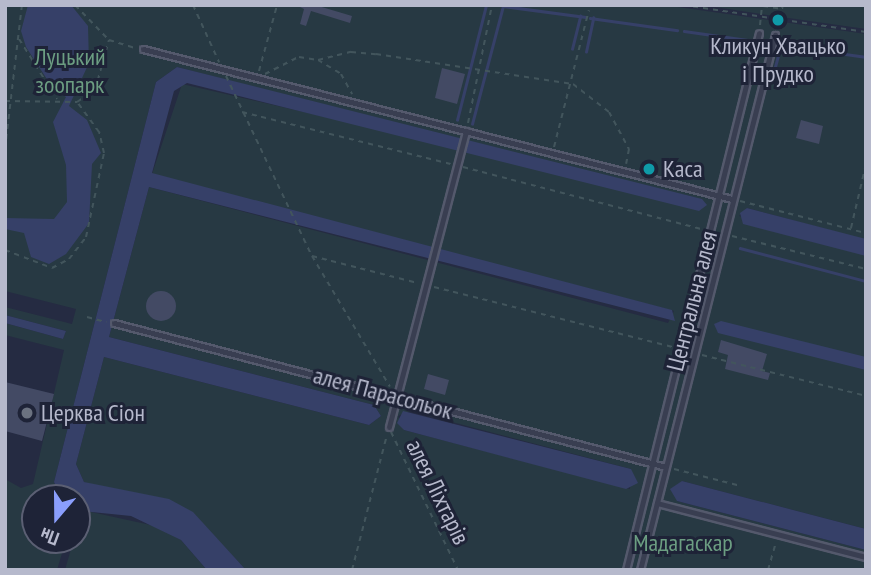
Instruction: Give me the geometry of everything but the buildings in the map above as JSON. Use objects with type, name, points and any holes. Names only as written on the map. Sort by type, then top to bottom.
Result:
[{"type":"street","name":"Центральна алея","points":[[626,570],[759,33]]},
{"type":"street","name":"Центральна алея","points":[[640,570],[775,35]]},
{"type":"street","points":[[757,41],[773,44]]},
{"type":"street","points":[[143,49],[733,199]]},
{"type":"street","points":[[389,427],[466,131]]},
{"type":"street","points":[[709,231],[724,234]]},
{"type":"street","name":"алея Парасольок","points":[[114,323],[666,467]]},
{"type":"street","points":[[680,349],[694,353]]},
{"type":"street","points":[[657,503],[866,557]]},
{"type":"path","points":[[5,149],[23,5]]},
{"type":"path","points":[[75,5],[108,40],[143,49]]},
{"type":"path","points":[[193,5],[312,256],[396,397]]},
{"type":"path","points":[[257,78],[277,5]]},
{"type":"path","points":[[466,131],[492,5]]},
{"type":"path","points":[[684,5],[866,32]]},
{"type":"path","points":[[760,26],[762,6],[782,7],[778,29]]},
{"type":"path","points":[[552,153],[573,84],[589,10]]},
{"type":"path","points":[[18,37],[58,100]]},
{"type":"path","points":[[5,101],[77,102],[94,90],[108,40]]},
{"type":"path","points":[[318,60],[351,51],[480,73],[573,84],[609,111],[629,149],[624,171]]},
{"type":"path","points":[[257,78],[299,57],[318,60],[341,74],[358,104]]},
{"type":"path","points":[[5,250],[52,268],[69,260],[86,237],[104,153],[99,132],[77,102]]},
{"type":"path","points":[[242,112],[709,231]]},
{"type":"path","points":[[851,229],[866,164]]},
{"type":"path","points":[[5,172],[5,196]]},
{"type":"path","points":[[733,199],[866,233]]},
{"type":"path","points":[[724,234],[866,269]]},
{"type":"path","points":[[312,256],[680,349]]},
{"type":"path","points":[[87,317],[114,323]]},
{"type":"path","points":[[694,353],[866,396]]},
{"type":"path","points":[[352,570],[389,427]]},
{"type":"path","name":"алея Ліхтарів","points":[[389,427],[458,570]]},
{"type":"path","points":[[666,467],[741,486]]},
{"type":"path","points":[[768,570],[778,534]]},
{"type":"green space","points":[[5,5],[664,5],[866,34],[866,529],[682,481],[677,501],[866,550],[866,570],[246,570],[192,512],[84,482],[76,464],[104,357],[369,425],[381,416],[374,405],[109,337],[149,187],[668,323],[674,311],[152,174],[182,84],[707,205],[177,67],[156,82],[55,484],[33,484],[64,350],[5,335],[5,323],[63,339],[66,331],[5,315],[5,307],[72,324],[76,309],[5,291]],"holes":[[[747,208],[833,231],[739,216]],[[410,411],[631,469],[630,489],[404,430],[398,416]]]},
{"type":"green space","points":[[702,5],[866,5],[866,29],[761,14]]},
{"type":"green space","points":[[5,479],[21,488],[21,554],[62,554],[57,570],[5,570]]},
{"type":"green space","points":[[91,512],[155,526],[181,540],[207,570],[65,570],[70,554],[91,554]]},
{"type":"water","points":[[28,5],[71,5],[88,26],[89,63],[69,106],[87,120],[101,153],[92,164],[89,223],[66,254],[49,264],[31,257],[24,233],[5,229],[5,218],[54,219],[67,202],[66,165],[53,122],[66,97],[54,90],[26,47],[21,31]]},
{"type":"water","points":[[177,67],[702,199],[707,205],[699,211],[187,83],[174,91],[152,173],[672,310],[675,321],[149,187],[109,337],[374,405],[381,416],[369,425],[104,357],[76,464],[84,482],[169,499],[193,512],[246,570],[207,570],[181,540],[131,516],[91,512],[91,484],[54,482],[156,82]]},
{"type":"water","points":[[747,208],[866,239],[866,256],[743,224],[740,213]]},
{"type":"water","points":[[5,315],[66,331],[63,339],[5,323]]},
{"type":"water","points":[[721,321],[866,357],[866,370],[718,333],[714,324]]},
{"type":"water","points":[[403,411],[631,469],[638,483],[626,489],[404,430],[397,423]]},
{"type":"water","points":[[682,481],[866,529],[866,550],[677,501],[670,489]]},
{"type":"waterway","points":[[457,120],[486,5]]},
{"type":"waterway","points":[[472,124],[503,6],[585,17]]},
{"type":"waterway","points":[[572,49],[580,16]]},
{"type":"waterway","points":[[590,18],[677,30]]},
{"type":"waterway","points":[[586,52],[593,18]]},
{"type":"waterway","points":[[684,31],[747,40]]},
{"type":"waterway","points":[[772,78],[781,45],[866,57]]},
{"type":"waterway","points":[[740,248],[866,281]]},
{"type":"place","name":"Кликун Хвацько і Прудко","points":[[778,20]]},
{"type":"place","name":"Каса","points":[[649,169]]},
{"type":"place","name":"Церква Сіон","points":[[27,413]]},
{"type":"park label","name":"Луцький зоопарк","points":[[70,71]]},
{"type":"park label","name":"Мадагаскар","points":[[683,543]]}]
